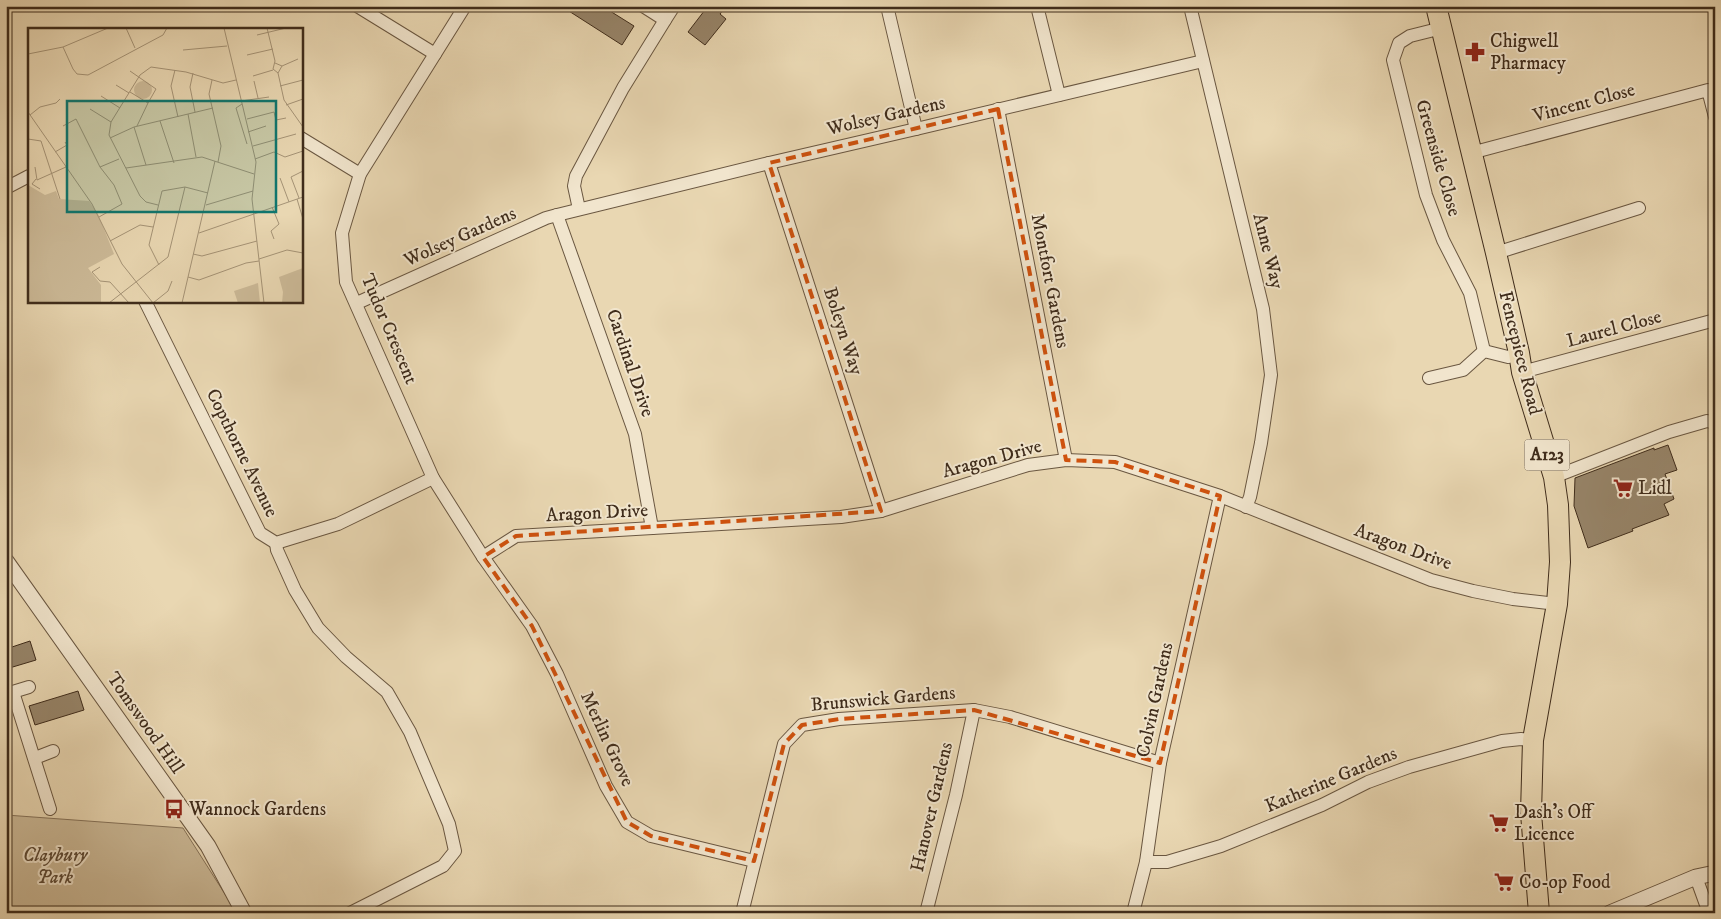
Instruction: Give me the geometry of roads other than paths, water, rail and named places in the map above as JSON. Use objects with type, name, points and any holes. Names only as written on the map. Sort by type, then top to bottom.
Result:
[{"type":"main road","name":"Fencepiece Road","points":[[1436,6],[1496,253],[1520,362],[1554,477],[1558,505],[1560,562],[1557,604],[1533,740],[1531,813],[1539,913]]},
{"type":"street","points":[[357,6],[435,54]]},
{"type":"street","name":"Tudor Crescent","points":[[465,6],[360,174],[342,234],[346,282],[357,303],[433,478],[483,557]]},
{"type":"street","points":[[643,6],[666,20]]},
{"type":"street","points":[[579,209],[574,186],[576,176],[622,88],[674,6]]},
{"type":"street","points":[[887,6],[916,130]]},
{"type":"street","points":[[1037,6],[1059,95]]},
{"type":"street","name":"Anne Way","points":[[1190,6],[1263,309],[1271,375],[1261,443],[1250,497],[1246,507]]},
{"type":"street","name":"Greenside Close","points":[[1442,28],[1410,36],[1399,43],[1393,60],[1426,195],[1443,240],[1470,293],[1484,351]]},
{"type":"street","name":"Wolsey Gardens","points":[[357,303],[546,218],[769,162],[916,130],[1202,61]]},
{"type":"street","name":"Vincent Close","points":[[1471,153],[1708,90],[1715,116]]},
{"type":"street","name":"Montfort Gardens","points":[[998,109],[1066,460]]},
{"type":"street","points":[[302,139],[360,174]]},
{"type":"street","name":"Boleyn Way","points":[[769,162],[881,512]]},
{"type":"street","points":[[6,188],[28,177]]},
{"type":"street","points":[[1496,253],[1639,208]]},
{"type":"street","name":"Cardinal Drive","points":[[557,215],[635,434],[652,528]]},
{"type":"street","name":"Copthorne Avenue","points":[[145,302],[260,533],[276,543],[338,524],[433,478]]},
{"type":"street","name":"Laurel Close","points":[[1520,362],[1715,320]]},
{"type":"street","points":[[1429,378],[1463,370],[1484,351],[1520,362]]},
{"type":"street","points":[[1554,477],[1669,432],[1707,421],[1715,423]]},
{"type":"street","name":"Aragon Drive","points":[[483,557],[516,536],[841,517],[881,512],[1028,465],[1066,460],[1115,462],[1220,496],[1431,580],[1505,598],[1557,604]]},
{"type":"street","name":"Colvin Gardens","points":[[1133,913],[1146,862],[1160,763],[1220,496]]},
{"type":"street","points":[[276,543],[277,550],[295,590],[318,628],[346,657],[387,692],[410,732],[449,824],[455,850],[443,866],[350,913]]},
{"type":"street","name":"Merlin Grove","points":[[483,557],[532,626],[557,674],[606,786],[627,822],[650,836],[754,861]]},
{"type":"street","name":"Tomswood Hill","points":[[6,561],[208,846],[244,913]]},
{"type":"street","points":[[29,687],[10,694],[35,758],[50,809]]},
{"type":"street","name":"Brunswick Gardens","points":[[742,913],[784,744],[802,725],[839,719],[974,710],[1010,718],[1160,763]]},
{"type":"street","name":"Hanover Gardens","points":[[926,913],[956,795],[974,710]]},
{"type":"street","name":"Katherine Gardens","points":[[1146,862],[1167,862],[1221,846],[1322,805],[1368,782],[1409,767],[1502,742],[1521,739],[1533,740]]},
{"type":"street","points":[[35,758],[53,751]]},
{"type":"street","points":[[1610,913],[1696,877],[1715,873]]},
{"type":"street","points":[[1696,877],[1709,913]]},
{"type":"place","name":"Chigwell Pharmacy","points":[[1475,52]]},
{"type":"place","name":"Lidl","points":[[1623,488]]},
{"type":"place","name":"Wannock Gardens","points":[[174,809]]},
{"type":"place","name":"Dash's Off Licence","points":[[1499,823]]},
{"type":"place","name":"Co-op Food","points":[[1504,882]]},
{"type":"park label","name":"Claybury Park","points":[[55,866]]}]
